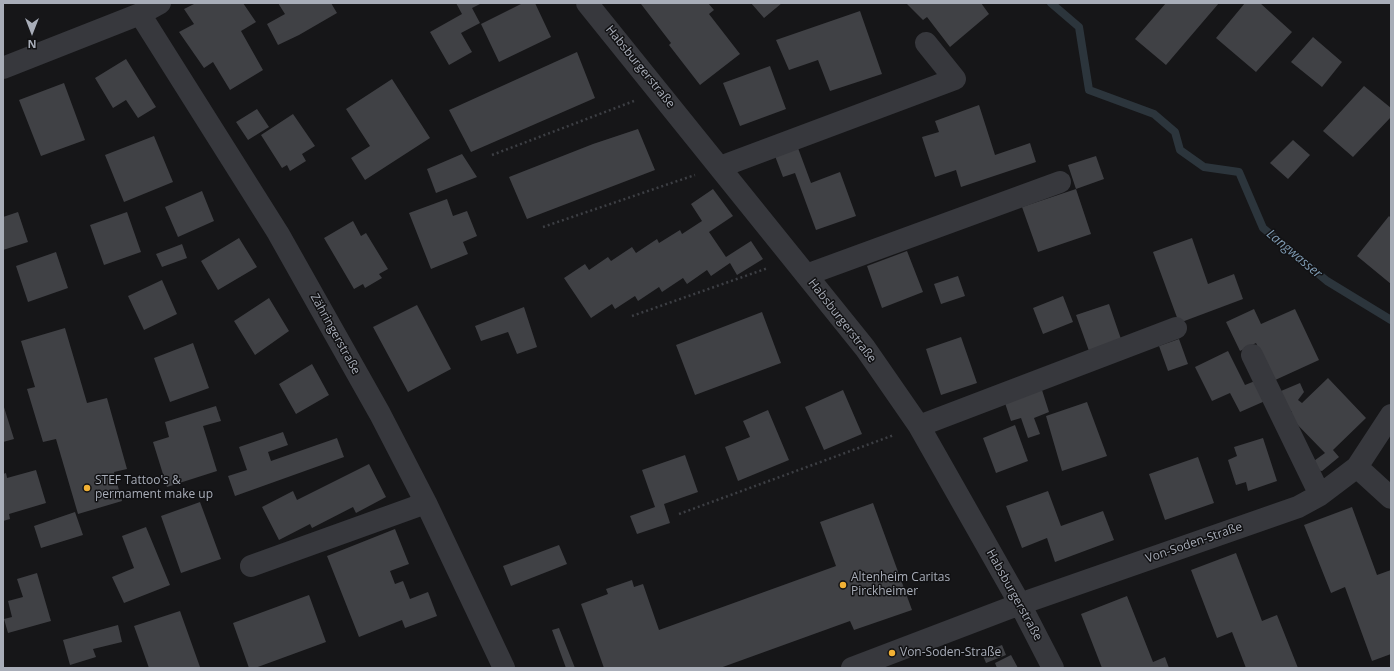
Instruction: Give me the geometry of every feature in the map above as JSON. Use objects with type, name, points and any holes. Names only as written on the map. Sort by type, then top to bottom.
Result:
[{"type":"street","points":[[3,68],[140,14],[160,3]]},
{"type":"street","name":"Habsburgerstraße","points":[[598,7],[659,92],[865,348],[919,426],[1020,604],[1053,668]]},
{"type":"street","name":"Zähringerstraße","points":[[140,14],[278,233],[380,414],[426,503],[504,668]]},
{"type":"street","points":[[720,167],[955,79],[926,43]]},
{"type":"street","points":[[799,267],[1060,182]]},
{"type":"street","points":[[919,426],[1176,328]]},
{"type":"street","points":[[1252,355],[1320,495]]},
{"type":"street","name":"Von-Soden-Straße","points":[[852,668],[1020,604],[1298,507],[1320,495],[1357,467],[1391,415]]},
{"type":"street","points":[[1357,467],[1391,498]]},
{"type":"street","points":[[251,566],[426,503]]},
{"type":"path","points":[[492,155],[659,92]]},
{"type":"path","points":[[543,227],[720,167]]},
{"type":"path","points":[[632,316],[799,267]]},
{"type":"path","points":[[679,514],[919,426]]},
{"type":"building","points":[[196,3],[243,3],[256,22],[241,31],[263,70],[230,90],[213,62],[204,68],[179,32],[194,24],[184,9]]},
{"type":"building","points":[[278,3],[331,3],[337,13],[299,35],[278,45],[267,24],[285,14]]},
{"type":"building","points":[[456,3],[482,3],[472,8],[480,23],[461,33],[472,52],[449,65],[430,32],[462,14]]},
{"type":"building","points":[[523,3],[535,3],[551,37],[499,62],[481,24]]},
{"type":"building","points":[[708,3],[714,10],[709,14],[740,54],[700,85],[669,45],[671,43],[641,4]]},
{"type":"building","points":[[751,3],[782,3],[764,18]]},
{"type":"building","points":[[906,3],[981,3],[989,14],[950,47],[927,17],[923,20]]},
{"type":"building","points":[[1166,3],[1219,3],[1166,65],[1135,39]]},
{"type":"building","points":[[1245,3],[1260,3],[1292,32],[1256,72],[1216,38]]},
{"type":"building","points":[[860,11],[882,74],[830,91],[818,60],[789,70],[776,40]]},
{"type":"building","points":[[1313,37],[1342,62],[1322,87],[1291,62]]},
{"type":"building","points":[[577,52],[595,98],[471,152],[449,110]]},
{"type":"building","points":[[126,59],[156,107],[138,118],[126,100],[113,108],[95,78]]},
{"type":"building","points":[[770,66],[786,109],[740,126],[723,83]]},
{"type":"building","points":[[392,79],[430,138],[365,180],[351,158],[370,146],[346,109]]},
{"type":"building","points":[[64,83],[85,140],[41,156],[19,100]]},
{"type":"building","points":[[1364,86],[1391,108],[1391,117],[1353,157],[1323,131]]},
{"type":"building","points":[[979,105],[995,155],[1030,143],[1036,162],[961,187],[956,170],[935,177],[922,137],[939,132],[935,121]]},
{"type":"building","points":[[257,109],[269,127],[248,140],[236,122]]},
{"type":"building","points":[[293,114],[315,146],[302,154],[306,161],[290,171],[287,165],[282,168],[261,135]]},
{"type":"building","points":[[638,129],[655,170],[527,219],[509,177],[593,144]]},
{"type":"building","points":[[154,136],[173,182],[124,202],[105,155]]},
{"type":"building","points":[[1293,140],[1310,155],[1288,179],[1270,163]]},
{"type":"building","points":[[798,148],[811,183],[840,172],[856,216],[816,230],[795,173],[783,177],[775,156]]},
{"type":"building","points":[[462,154],[477,177],[436,193],[427,169]]},
{"type":"building","points":[[1096,156],[1104,179],[1076,189],[1068,165]]},
{"type":"building","points":[[713,189],[733,216],[709,232],[726,257],[751,241],[763,259],[737,275],[730,263],[711,276],[707,270],[687,284],[683,278],[662,292],[659,287],[638,301],[635,296],[615,309],[612,304],[591,318],[564,278],[585,264],[589,270],[608,257],[611,261],[632,247],[636,253],[657,239],[659,243],[680,230],[682,234],[702,221],[691,204]]},
{"type":"building","points":[[1076,189],[1091,234],[1038,252],[1022,207]]},
{"type":"building","points":[[202,191],[214,221],[178,237],[165,207]]},
{"type":"building","points":[[447,199],[453,216],[467,211],[477,236],[463,242],[468,254],[431,269],[409,213]]},
{"type":"building","points":[[18,212],[28,242],[3,250],[3,217]]},
{"type":"building","points":[[127,212],[141,252],[104,265],[90,225]]},
{"type":"building","points":[[1389,216],[1391,218],[1391,284],[1357,256]]},
{"type":"building","points":[[353,221],[361,236],[366,233],[388,269],[379,274],[382,278],[365,288],[363,284],[354,289],[324,238]]},
{"type":"building","points":[[239,238],[257,267],[218,290],[201,261]]},
{"type":"building","points":[[1192,238],[1208,284],[1234,274],[1243,299],[1179,323],[1153,252]]},
{"type":"building","points":[[182,244],[187,258],[162,267],[156,254]]},
{"type":"building","points":[[907,251],[923,292],[882,308],[867,266]]},
{"type":"building","points":[[56,252],[68,288],[28,302],[16,266]]},
{"type":"building","points":[[958,276],[965,296],[941,304],[934,284]]},
{"type":"building","points":[[162,280],[177,314],[144,330],[128,296]]},
{"type":"building","points":[[1063,296],[1073,322],[1043,334],[1033,308]]},
{"type":"building","points":[[269,298],[289,331],[255,355],[234,321]]},
{"type":"building","points":[[1109,304],[1121,339],[1089,351],[1076,315]]},
{"type":"building","points":[[417,305],[451,369],[408,392],[373,327]]},
{"type":"building","points":[[524,307],[537,347],[517,354],[508,332],[481,341],[475,326]]},
{"type":"building","points":[[1254,309],[1261,324],[1295,309],[1319,360],[1273,381],[1256,343],[1240,351],[1226,322]]},
{"type":"building","points":[[762,312],[781,363],[695,395],[676,345]]},
{"type":"building","points":[[65,328],[87,403],[107,398],[127,469],[114,472],[122,501],[78,514],[56,439],[43,442],[27,389],[35,387],[21,341]]},
{"type":"building","points":[[961,337],[977,383],[941,395],[926,349]]},
{"type":"building","points":[[1179,339],[1188,364],[1168,371],[1159,346]]},
{"type":"building","points":[[193,343],[209,388],[170,402],[154,358]]},
{"type":"building","points":[[1228,351],[1245,385],[1255,381],[1265,401],[1240,412],[1230,393],[1212,401],[1195,367]]},
{"type":"building","points":[[312,364],[329,395],[296,414],[279,384]]},
{"type":"building","points":[[1328,378],[1366,418],[1333,450],[1339,457],[1322,471],[1314,470],[1311,463],[1325,453],[1289,416],[1292,412],[1279,399],[1281,391],[1300,383],[1304,392],[1298,400],[1302,403]]},
{"type":"building","points":[[843,390],[862,434],[824,450],[805,407]]},
{"type":"building","points":[[1042,390],[1049,412],[1034,418],[1040,434],[1028,438],[1021,418],[1011,421],[1005,403]]},
{"type":"building","points":[[1087,402],[1107,456],[1062,471],[1046,416]]},
{"type":"building","points":[[3,404],[14,439],[3,442]]},
{"type":"building","points":[[216,406],[221,421],[203,426],[217,471],[167,487],[153,442],[169,437],[165,422]]},
{"type":"building","points":[[768,410],[789,460],[738,481],[725,447],[750,437],[743,421]]},
{"type":"building","points":[[1015,425],[1028,461],[996,473],[983,438]]},
{"type":"building","points":[[283,432],[288,445],[268,452],[271,461],[337,438],[344,457],[235,496],[228,476],[247,470],[239,447]]},
{"type":"building","points":[[1263,438],[1277,481],[1248,491],[1246,482],[1236,485],[1228,460],[1237,456],[1234,447]]},
{"type":"building","points":[[685,455],[698,492],[664,504],[670,523],[637,534],[630,516],[655,507],[642,470]]},
{"type":"building","points":[[1198,457],[1214,503],[1165,520],[1149,474]]},
{"type":"building","points":[[369,464],[386,497],[356,513],[353,507],[312,528],[310,524],[279,540],[262,507],[293,491],[297,500]]},
{"type":"building","points":[[36,470],[46,503],[9,514],[10,519],[3,521],[3,474],[6,473],[7,478]]},
{"type":"building","points":[[1048,491],[1061,526],[1103,511],[1114,540],[1055,562],[1047,538],[1022,548],[1006,506]]},
{"type":"building","points":[[200,502],[221,559],[181,573],[161,516]]},
{"type":"building","name":"Altenheim Caritas Pirckheimer","points":[[873,503],[912,610],[854,630],[850,621],[720,668],[604,668],[581,604],[608,594],[606,589],[632,580],[634,587],[643,584],[659,630],[836,566],[820,522]]},
{"type":"building","points":[[1352,507],[1377,575],[1391,570],[1391,654],[1372,661],[1345,587],[1331,593],[1304,525]]},
{"type":"building","points":[[75,512],[83,535],[41,548],[34,526]]},
{"type":"building","points":[[146,527],[170,585],[124,603],[112,577],[134,568],[122,536]]},
{"type":"building","points":[[395,529],[409,564],[390,571],[395,584],[403,581],[410,599],[428,592],[437,616],[405,628],[402,620],[359,637],[327,556]]},
{"type":"building","points":[[559,545],[567,564],[511,586],[503,566]]},
{"type":"building","points":[[1236,553],[1262,621],[1277,615],[1298,668],[1246,668],[1232,632],[1217,638],[1191,570]]},
{"type":"building","points":[[37,573],[51,621],[8,633],[4,619],[12,617],[8,601],[23,597],[17,579]]},
{"type":"building","points":[[309,595],[326,642],[255,668],[249,668],[233,623]]},
{"type":"building","points":[[1127,596],[1153,662],[1165,657],[1169,668],[1102,668],[1081,614]]},
{"type":"building","points":[[180,611],[200,667],[149,668],[134,626]]},
{"type":"building","points":[[118,625],[122,642],[93,649],[96,657],[70,665],[63,640]]},
{"type":"building","points":[[559,628],[575,668],[566,668],[552,630]]},
{"type":"building","points":[[1002,645],[1006,655],[986,663],[982,653]]},
{"type":"building","points":[[1011,655],[1018,668],[997,668],[995,663]]},
{"type":"waterway","name":"Langwasser","points":[[1051,3],[1079,27],[1089,90],[1154,114],[1175,132],[1180,150],[1204,167],[1239,172],[1263,228],[1327,281],[1391,320]]},
{"type":"place","name":"STEF Tattoo's & permament make up","points":[[87,488]]},
{"type":"place","name":"Altenheim Caritas Pirckheimer","points":[[843,585]]},
{"type":"place","name":"Von-Soden-Straße","points":[[892,653]]}]
